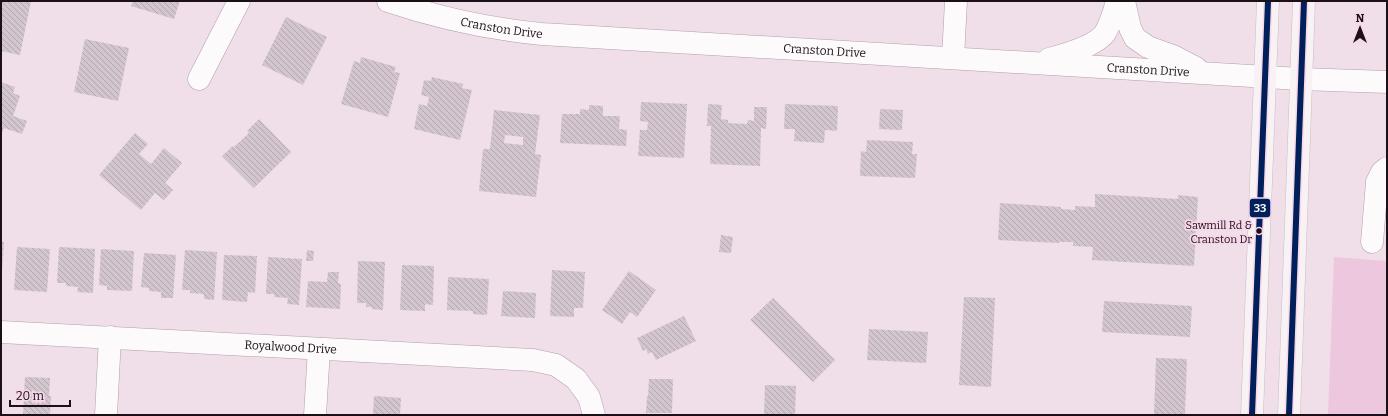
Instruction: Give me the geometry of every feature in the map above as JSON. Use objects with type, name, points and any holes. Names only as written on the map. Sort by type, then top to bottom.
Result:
[{"type":"main road","points":[[1252,415],[1268,1]]},
{"type":"main road","points":[[1289,415],[1304,1]]},
{"type":"street","points":[[199,79],[239,1]]},
{"type":"street","name":"Cranston Drive","points":[[388,1],[447,19],[489,28],[567,36],[1301,79],[1387,82]]},
{"type":"street","points":[[953,58],[956,1]]},
{"type":"street","points":[[1029,62],[1054,58],[1095,42],[1106,31],[1117,1]]},
{"type":"street","points":[[1124,1],[1130,28],[1140,42],[1197,68],[1213,73]]},
{"type":"street","points":[[1372,242],[1379,177],[1387,168]]},
{"type":"street","name":"Royalwood Drive","points":[[1,332],[533,360],[556,365],[576,379],[589,397],[594,415]]},
{"type":"street","points":[[106,415],[110,337]]},
{"type":"street","points":[[315,415],[319,349]]},
{"type":"shaded area","points":[[1334,257],[1387,261],[1387,415],[1328,415]]},
{"type":"building","points":[[2,1],[31,1],[20,55],[1,51]]},
{"type":"building","points":[[133,1],[180,1],[174,19],[131,6]]},
{"type":"building","points":[[286,17],[327,37],[303,85],[262,65]]},
{"type":"building","points":[[85,39],[129,48],[118,101],[74,92]]},
{"type":"building","points":[[361,57],[396,67],[394,72],[400,73],[388,117],[341,104],[354,61],[360,63]]},
{"type":"building","points":[[432,77],[463,84],[462,88],[472,90],[460,140],[414,129],[419,104],[427,106],[429,97],[421,95],[424,80],[431,81]]},
{"type":"building","points":[[1,82],[15,87],[13,93],[20,96],[13,116],[27,121],[22,134],[4,128],[1,133]]},
{"type":"building","points":[[641,102],[687,104],[684,158],[638,156],[640,130],[647,130],[648,122],[640,121]]},
{"type":"building","points":[[708,104],[722,105],[721,119],[728,120],[728,123],[747,124],[748,120],[754,121],[754,107],[767,107],[766,129],[761,128],[760,166],[710,164],[711,126],[707,126]]},
{"type":"building","points":[[785,104],[838,106],[837,131],[825,130],[824,143],[794,141],[795,129],[784,129]]},
{"type":"building","points":[[589,105],[603,106],[603,116],[620,116],[619,129],[627,130],[626,146],[560,143],[562,114],[580,114],[580,109],[589,110]]},
{"type":"building","points":[[880,109],[903,110],[902,130],[879,129]]},
{"type":"building","points":[[494,110],[540,115],[535,154],[541,155],[536,197],[479,191],[483,149],[490,149]],"holes":[[[505,135],[523,137],[523,145],[504,143]]]},
{"type":"building","points":[[259,119],[291,152],[254,188],[222,156],[249,133],[247,131]]},
{"type":"building","points":[[135,133],[148,144],[139,154],[151,164],[164,148],[182,163],[165,183],[173,190],[164,200],[155,193],[141,210],[99,175]]},
{"type":"building","points":[[867,140],[913,142],[912,154],[917,154],[915,178],[860,176],[861,151],[866,152]]},
{"type":"building","points":[[1095,194],[1178,199],[1178,195],[1198,197],[1194,266],[1092,260],[1093,247],[1073,246],[1073,242],[1059,243],[998,240],[1000,203],[1061,207],[1061,209],[1075,210],[1075,206],[1095,207]]},
{"type":"building","points":[[721,235],[733,237],[731,253],[719,252]]},
{"type":"building","points":[[1,242],[4,242],[2,271],[1,271]]},
{"type":"building","points":[[17,247],[50,249],[47,292],[14,290]]},
{"type":"building","points":[[59,247],[95,249],[93,293],[77,292],[78,287],[66,286],[66,283],[57,283]]},
{"type":"building","points":[[101,249],[134,251],[132,291],[107,290],[107,286],[99,285]]},
{"type":"building","points":[[185,250],[217,252],[214,300],[204,299],[204,294],[190,293],[190,290],[182,290]]},
{"type":"building","points":[[307,250],[314,251],[313,261],[306,261]]},
{"type":"building","points":[[144,253],[176,255],[173,298],[161,298],[161,292],[149,291],[149,288],[141,287]]},
{"type":"building","points":[[224,255],[257,256],[255,293],[248,292],[247,302],[222,300]]},
{"type":"building","points":[[268,257],[302,259],[299,305],[287,304],[288,298],[274,297],[274,294],[266,294]]},
{"type":"building","points":[[358,261],[385,262],[383,310],[366,307],[366,303],[357,303]]},
{"type":"building","points":[[402,265],[434,266],[433,305],[425,304],[425,311],[400,310]]},
{"type":"building","points":[[552,270],[585,272],[583,308],[574,308],[574,317],[550,316]]},
{"type":"building","points":[[629,271],[656,290],[637,317],[630,312],[622,324],[602,310]]},
{"type":"building","points":[[328,272],[339,272],[338,283],[341,284],[340,309],[306,307],[308,281],[327,282]]},
{"type":"building","points":[[448,277],[489,279],[487,315],[473,314],[473,311],[447,310]]},
{"type":"building","points":[[503,291],[536,293],[535,318],[501,316]]},
{"type":"building","points":[[964,297],[995,298],[991,387],[959,385]]},
{"type":"building","points":[[773,298],[835,360],[813,382],[750,320]]},
{"type":"building","points":[[1104,301],[1192,306],[1190,337],[1102,332]]},
{"type":"building","points":[[684,316],[696,341],[656,360],[652,352],[648,354],[646,349],[643,351],[637,338]]},
{"type":"building","points":[[869,329],[928,332],[926,363],[867,360]]},
{"type":"building","points":[[1156,358],[1187,359],[1185,415],[1154,415]]},
{"type":"building","points":[[25,377],[50,378],[50,415],[23,415]]},
{"type":"building","points":[[649,379],[673,379],[672,413],[646,413]]},
{"type":"building","points":[[765,385],[796,386],[795,415],[764,415]]},
{"type":"building","points":[[374,396],[401,398],[400,415],[373,415]]},
{"type":"transit line","name":"33","points":[[1252,415],[1268,1]]},
{"type":"transit line","name":"33","points":[[1289,415],[1304,1]]},
{"type":"place","name":"Sawmill Rd & Cranston Dr","points":[[1259,231]]}]
